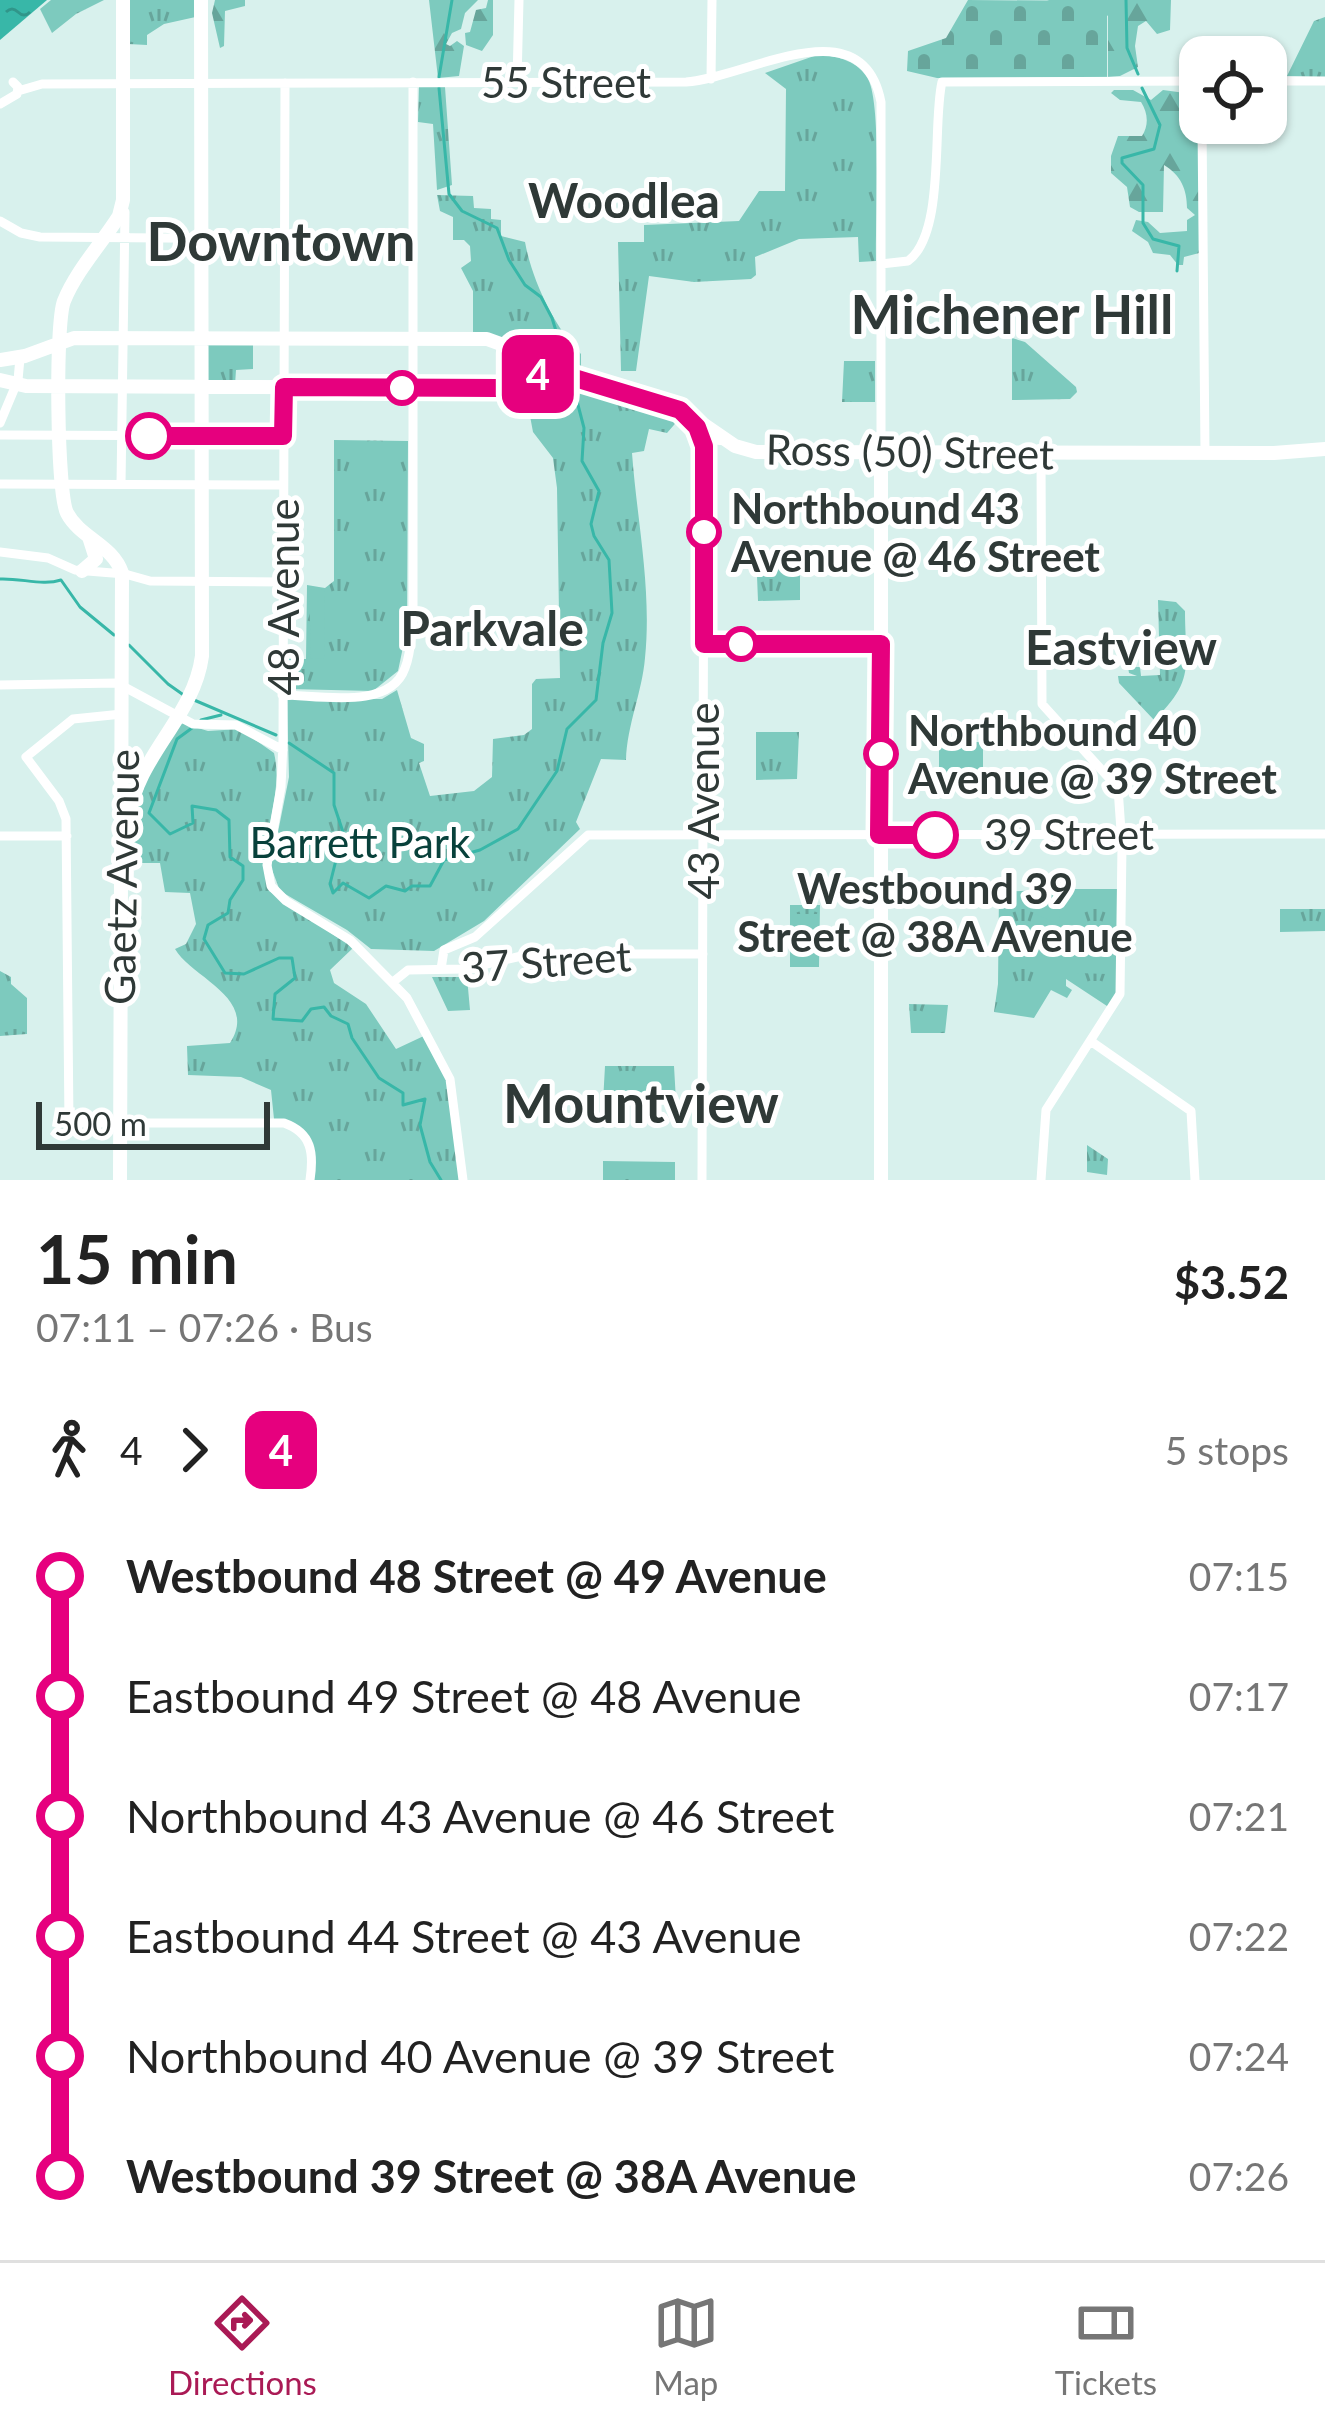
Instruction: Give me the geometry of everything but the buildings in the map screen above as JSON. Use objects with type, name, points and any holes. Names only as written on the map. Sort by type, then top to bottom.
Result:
[{"type":"main road","points":[[122,573],[116,559],[99,552],[67,512],[61,484],[60,387],[66,297],[85,267],[114,238],[122,208],[123,0]]},
{"type":"main road","name":"Gaetz Avenue","points":[[123,1180],[130,812],[148,763],[189,697],[202,656],[201,0]]},
{"type":"main road","points":[[82,238],[90,245],[85,267]]},
{"type":"main road","points":[[45,346],[61,320]]},
{"type":"main road","name":"Ross (50) Street","points":[[0,360],[20,358],[61,340],[482,338],[680,410],[724,439],[759,453],[1325,453]]},
{"type":"main road","points":[[524,351],[539,364],[530,377]]},
{"type":"main road","points":[[0,380],[60,387],[501,388],[548,372],[577,375]]},
{"type":"main road","points":[[680,410],[697,427],[704,446]]},
{"type":"main road","points":[[704,446],[710,436],[724,439]]},
{"type":"main road","points":[[877,1180],[881,454]]},
{"type":"main road","points":[[82,572],[99,552]]},
{"type":"main road","name":"Gaetz Avenue","points":[[122,573],[123,1180]]},
{"type":"main road","points":[[122,761],[133,776],[148,763]]},
{"type":"street","points":[[517,82],[519,0]]},
{"type":"street","points":[[711,80],[712,0]]},
{"type":"street","name":"55 Street","points":[[8,94],[123,82],[711,80],[809,51],[835,50],[866,68],[880,96],[881,264]]},
{"type":"street","points":[[711,60],[720,70],[748,70]]},
{"type":"street","points":[[881,454],[881,264],[904,262],[917,254],[939,162],[942,82],[1179,81]]},
{"type":"street","points":[[1287,81],[1325,81]]},
{"type":"street","name":"48 Avenue","points":[[285,82],[283,743],[280,799],[267,865],[271,886],[286,901],[350,940],[393,982]]},
{"type":"street","points":[[283,695],[371,695],[396,683],[406,664],[413,621],[413,82]]},
{"type":"street","points":[[1202,144],[1205,453]]},
{"type":"street","points":[[0,221],[31,236],[284,239]]},
{"type":"street","points":[[114,238],[122,338],[121,484]]},
{"type":"street","points":[[0,423],[17,385],[20,358]]},
{"type":"street","name":"43 Avenue","points":[[702,1180],[703,423]]},
{"type":"street","points":[[0,435],[283,436]]},
{"type":"street","points":[[1042,453],[1042,704],[1048,716],[1116,785],[1122,830],[1120,989],[1113,1010],[1046,1110],[1042,1180]]},
{"type":"street","points":[[0,484],[283,484]]},
{"type":"street","points":[[0,555],[35,556],[82,572],[122,573],[150,581],[283,582]]},
{"type":"street","points":[[0,685],[122,686],[199,725],[236,725],[283,743]]},
{"type":"street","points":[[122,714],[78,717],[32,745],[26,757],[63,807],[67,836],[69,1123],[284,1123],[309,1143],[313,1156],[310,1180]]},
{"type":"street","points":[[32,745],[36,771]]},
{"type":"street","name":"39 Street","points":[[441,969],[444,950],[475,937],[581,840],[596,835],[1122,830],[1325,834]]},
{"type":"street","points":[[0,836],[67,836]]},
{"type":"street","name":"37 Street","points":[[393,982],[408,970],[469,968],[530,953],[703,953]]},
{"type":"street","points":[[393,982],[407,998],[449,1075],[463,1180]]},
{"type":"street","points":[[1092,1042],[1191,1111],[1195,1180]]},
{"type":"green space","points":[[51,0],[104,0],[52,33],[40,9]]},
{"type":"green space","points":[[129,0],[200,0],[200,16],[164,24],[147,35],[147,45],[128,44]]},
{"type":"green space","points":[[215,0],[245,0],[245,6],[225,11],[224,46],[220,48],[212,13]]},
{"type":"green space","points":[[429,0],[478,0],[446,44],[457,41],[464,46],[459,76],[438,78]]},
{"type":"green space","points":[[488,0],[493,0],[493,35],[482,51],[466,45],[465,33],[470,32],[476,10],[486,8]]},
{"type":"green space","points":[[968,0],[1099,1],[1107,14],[1107,77],[937,78],[907,71],[908,51],[946,38]]},
{"type":"green space","points":[[1047,0],[1171,0],[1170,30],[1157,34],[1146,21],[1138,26],[1138,67],[1108,77],[1108,16]]},
{"type":"green space","points":[[1325,17],[1325,77],[1287,76],[1314,21]]},
{"type":"green space","points":[[820,54],[859,68],[872,93],[876,261],[859,262],[858,237],[799,239],[755,257],[756,275],[751,279],[694,282],[649,276],[636,371],[621,371],[618,242],[644,242],[644,225],[739,221],[759,191],[785,191],[786,89],[765,73]]},
{"type":"green space","points":[[419,86],[445,87],[452,185],[437,190],[433,124],[418,122]]},
{"type":"green space","points":[[1133,90],[1151,100],[1163,90],[1179,92],[1179,144],[1201,144],[1203,252],[1184,257],[1183,265],[1170,255],[1153,253],[1148,242],[1132,231],[1136,220],[1148,222],[1160,233],[1187,231],[1187,220],[1195,215],[1187,208],[1179,178],[1164,165],[1163,212],[1130,207],[1127,187],[1111,173],[1111,156],[1118,136],[1142,136],[1146,115],[1141,102],[1120,100],[1111,93]]},
{"type":"green space","points":[[437,195],[473,196],[474,208],[491,209],[491,219],[501,220],[501,236],[525,242],[539,287],[553,317],[581,354],[581,367],[473,333],[473,291],[461,268],[471,261],[470,246],[464,240],[453,240],[453,217],[440,211]]},
{"type":"green space","points":[[1012,338],[1025,342],[1077,392],[1070,399],[1012,400]]},
{"type":"green space","points":[[253,343],[253,369],[236,370],[235,385],[208,385],[207,344]]},
{"type":"green space","points":[[844,361],[875,361],[875,402],[842,402]]},
{"type":"green space","name":"Barrett Park","points":[[556,376],[615,392],[680,418],[667,433],[649,429],[644,451],[632,453],[647,632],[626,760],[601,759],[576,822],[580,829],[484,921],[434,951],[371,949],[280,891],[271,867],[289,777],[287,699],[382,699],[397,690],[411,738],[424,744],[424,761],[419,763],[430,796],[474,791],[492,777],[493,739],[524,735],[532,729],[532,684],[536,679],[560,678],[557,488],[553,458],[533,432],[524,384]]},
{"type":"green space","points":[[334,440],[408,441],[407,628],[398,671],[373,691],[289,689],[288,659],[306,659],[307,585],[325,588],[334,581]]},
{"type":"green space","points":[[756,551],[800,552],[800,600],[758,601]]},
{"type":"green space","points":[[324,589],[325,658],[311,659],[309,590]]},
{"type":"green space","points":[[1158,600],[1176,602],[1185,611],[1186,659],[1177,694],[1154,720],[1119,683],[1118,676],[1137,676],[1128,667],[1140,667],[1141,676],[1160,675]]},
{"type":"green space","points":[[181,723],[208,731],[240,729],[274,753],[276,787],[265,857],[269,891],[353,948],[330,970],[334,983],[366,1004],[396,1049],[428,1034],[447,1070],[463,1180],[313,1180],[311,1141],[274,1119],[271,1090],[241,1077],[188,1075],[187,1046],[230,1043],[237,1027],[236,1013],[220,990],[175,949],[186,944],[196,924],[190,893],[165,892],[160,863],[129,863],[143,788]]},
{"type":"green space","points":[[756,732],[799,732],[797,779],[756,780]]},
{"type":"green space","points":[[939,742],[983,742],[983,773],[939,773]]},
{"type":"green space","points":[[1118,889],[1117,989],[1110,1008],[1066,979],[1072,990],[1067,998],[1051,990],[1034,1018],[994,1012],[999,892]]},
{"type":"green space","points":[[1034,894],[1059,896],[1060,925],[1035,914]]},
{"type":"green space","points":[[790,905],[820,905],[819,967],[790,967]]},
{"type":"green space","points":[[1280,909],[1325,909],[1325,931],[1280,932]]},
{"type":"green space","points":[[794,914],[817,914],[817,931],[809,927],[809,945],[794,945]]},
{"type":"green space","points":[[1077,926],[1106,926],[1106,974],[1077,973]]},
{"type":"green space","points":[[0,971],[27,998],[27,1034],[0,1036]]},
{"type":"green space","points":[[432,977],[467,977],[470,1010],[448,1011]]},
{"type":"green space","points":[[909,1004],[948,1005],[945,1033],[911,1033]]},
{"type":"green space","points":[[605,1066],[674,1066],[676,1101],[603,1102]]},
{"type":"green space","points":[[631,1075],[670,1075],[670,1095],[631,1095]]},
{"type":"green space","points":[[1087,1145],[1108,1159],[1107,1175],[1087,1172]]},
{"type":"green space","points":[[603,1161],[675,1162],[675,1180],[603,1180]]},
{"type":"water","points":[[0,0],[47,0],[0,40]]},
{"type":"waterway","points":[[439,77],[452,0]]},
{"type":"waterway","points":[[1126,0],[1127,48],[1138,74]]},
{"type":"waterway","points":[[439,88],[449,194],[462,211],[497,228],[509,260],[525,285],[541,297],[552,318],[566,363]]},
{"type":"waterway","points":[[1142,88],[1160,125],[1154,149],[1122,158],[1122,163],[1143,185],[1143,223],[1153,239],[1179,246],[1177,271]]},
{"type":"waterway","points":[[289,743],[334,773],[334,805],[343,832],[330,884],[333,893],[343,883],[369,898],[386,886],[405,891],[430,886],[444,860],[480,850],[518,829],[557,771],[567,729],[596,700],[612,613],[609,560],[591,524],[599,491],[582,461],[584,428],[571,378]]},
{"type":"waterway","points":[[0,579],[61,580],[80,607],[114,635]]},
{"type":"waterway","points":[[129,645],[185,696]]},
{"type":"waterway","points":[[194,700],[276,735]]},
{"type":"waterway","points":[[201,720],[221,715]]},
{"type":"waterway","points":[[192,728],[177,739],[149,813],[170,834],[193,823],[192,806],[216,810],[229,820],[230,857],[243,866],[243,880],[228,913],[208,925],[204,939],[225,973],[244,974],[279,958],[292,958],[295,978],[275,994],[273,1019],[302,1021],[311,1009],[324,1007],[348,1024],[379,1078],[403,1093],[403,1105],[425,1099],[420,1125],[430,1162],[441,1180]]},
{"type":"bus line","name":"4","points":[[149,436],[283,436],[284,387],[498,388],[548,372],[624,390],[680,410],[697,427],[704,446],[704,644],[881,644],[879,835],[935,835]]},
{"type":"place","name":"Northbound 43 Avenue @ 46 Street","points":[[704,532]]},
{"type":"place","name":"Northbound 40 Avenue @ 39 Street","points":[[881,754]]},
{"type":"place","name":"Westbound 39 Street @ 38A Avenue","points":[[935,835]]},
{"type":"district","name":"Woodlea","points":[[624,199]]},
{"type":"district","name":"Downtown","points":[[281,240]]},
{"type":"district","name":"Michener Hill","points":[[1012,313]]},
{"type":"district","name":"Parkvale","points":[[492,627]]},
{"type":"district","name":"Eastview","points":[[1121,646]]},
{"type":"district","name":"Mountview","points":[[641,1102]]}]
